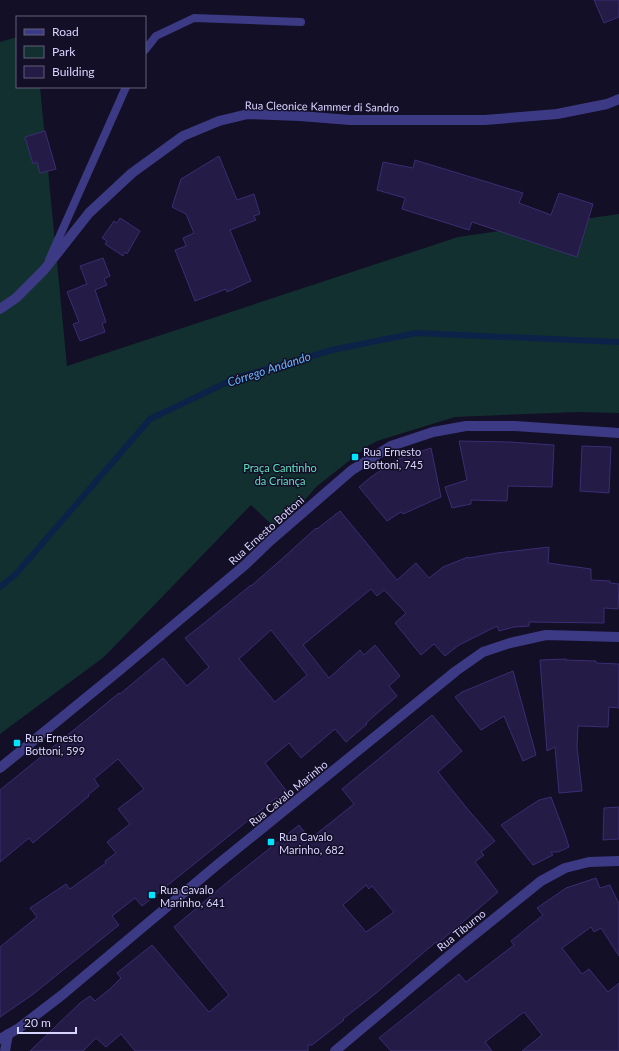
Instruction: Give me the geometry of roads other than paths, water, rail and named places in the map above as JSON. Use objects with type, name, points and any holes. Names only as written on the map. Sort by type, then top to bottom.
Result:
[{"type":"street","name":"Rua Cleonice Kammer di Sandro","points":[[0,309],[16,298],[44,270],[88,213],[132,174],[183,136],[219,120],[248,114],[350,120],[485,120],[557,114],[607,104],[619,99]]},
{"type":"street","name":"Rua Ernesto Bottoni","points":[[0,768],[239,570],[352,470],[391,446],[432,432],[466,426],[515,426],[619,434]]},
{"type":"street","name":"Rua Cavalo Marinho","points":[[4,1037],[19,1028],[62,995],[217,865],[456,671],[483,652],[510,643],[546,635],[619,637]]},
{"type":"street","name":"Rua Tiburno","points":[[335,1051],[541,881],[565,868],[590,862],[619,861]]},
{"type":"street","points":[[4,1037],[5,1051]]},
{"type":"lane","points":[[146,49],[156,36],[194,18],[301,22]]},
{"type":"lane","points":[[44,270],[126,88]]},
{"type":"waterway","name":"Córrego Andando","points":[[0,587],[16,574],[150,419],[236,378],[332,350],[416,333],[619,342]]},
{"type":"place","name":"Rua Ernesto Bottoni, 745","points":[[355,457]]},
{"type":"place","name":"Rua Ernesto Bottoni, 599","points":[[17,743]]},
{"type":"place","name":"Rua Cavalo Marinho, 682","points":[[271,842]]},
{"type":"place","name":"Rua Cavalo Marinho, 641","points":[[152,895]]},
{"type":"park label","name":"Praça Cantinho da Criança","points":[[280,473]]}]
